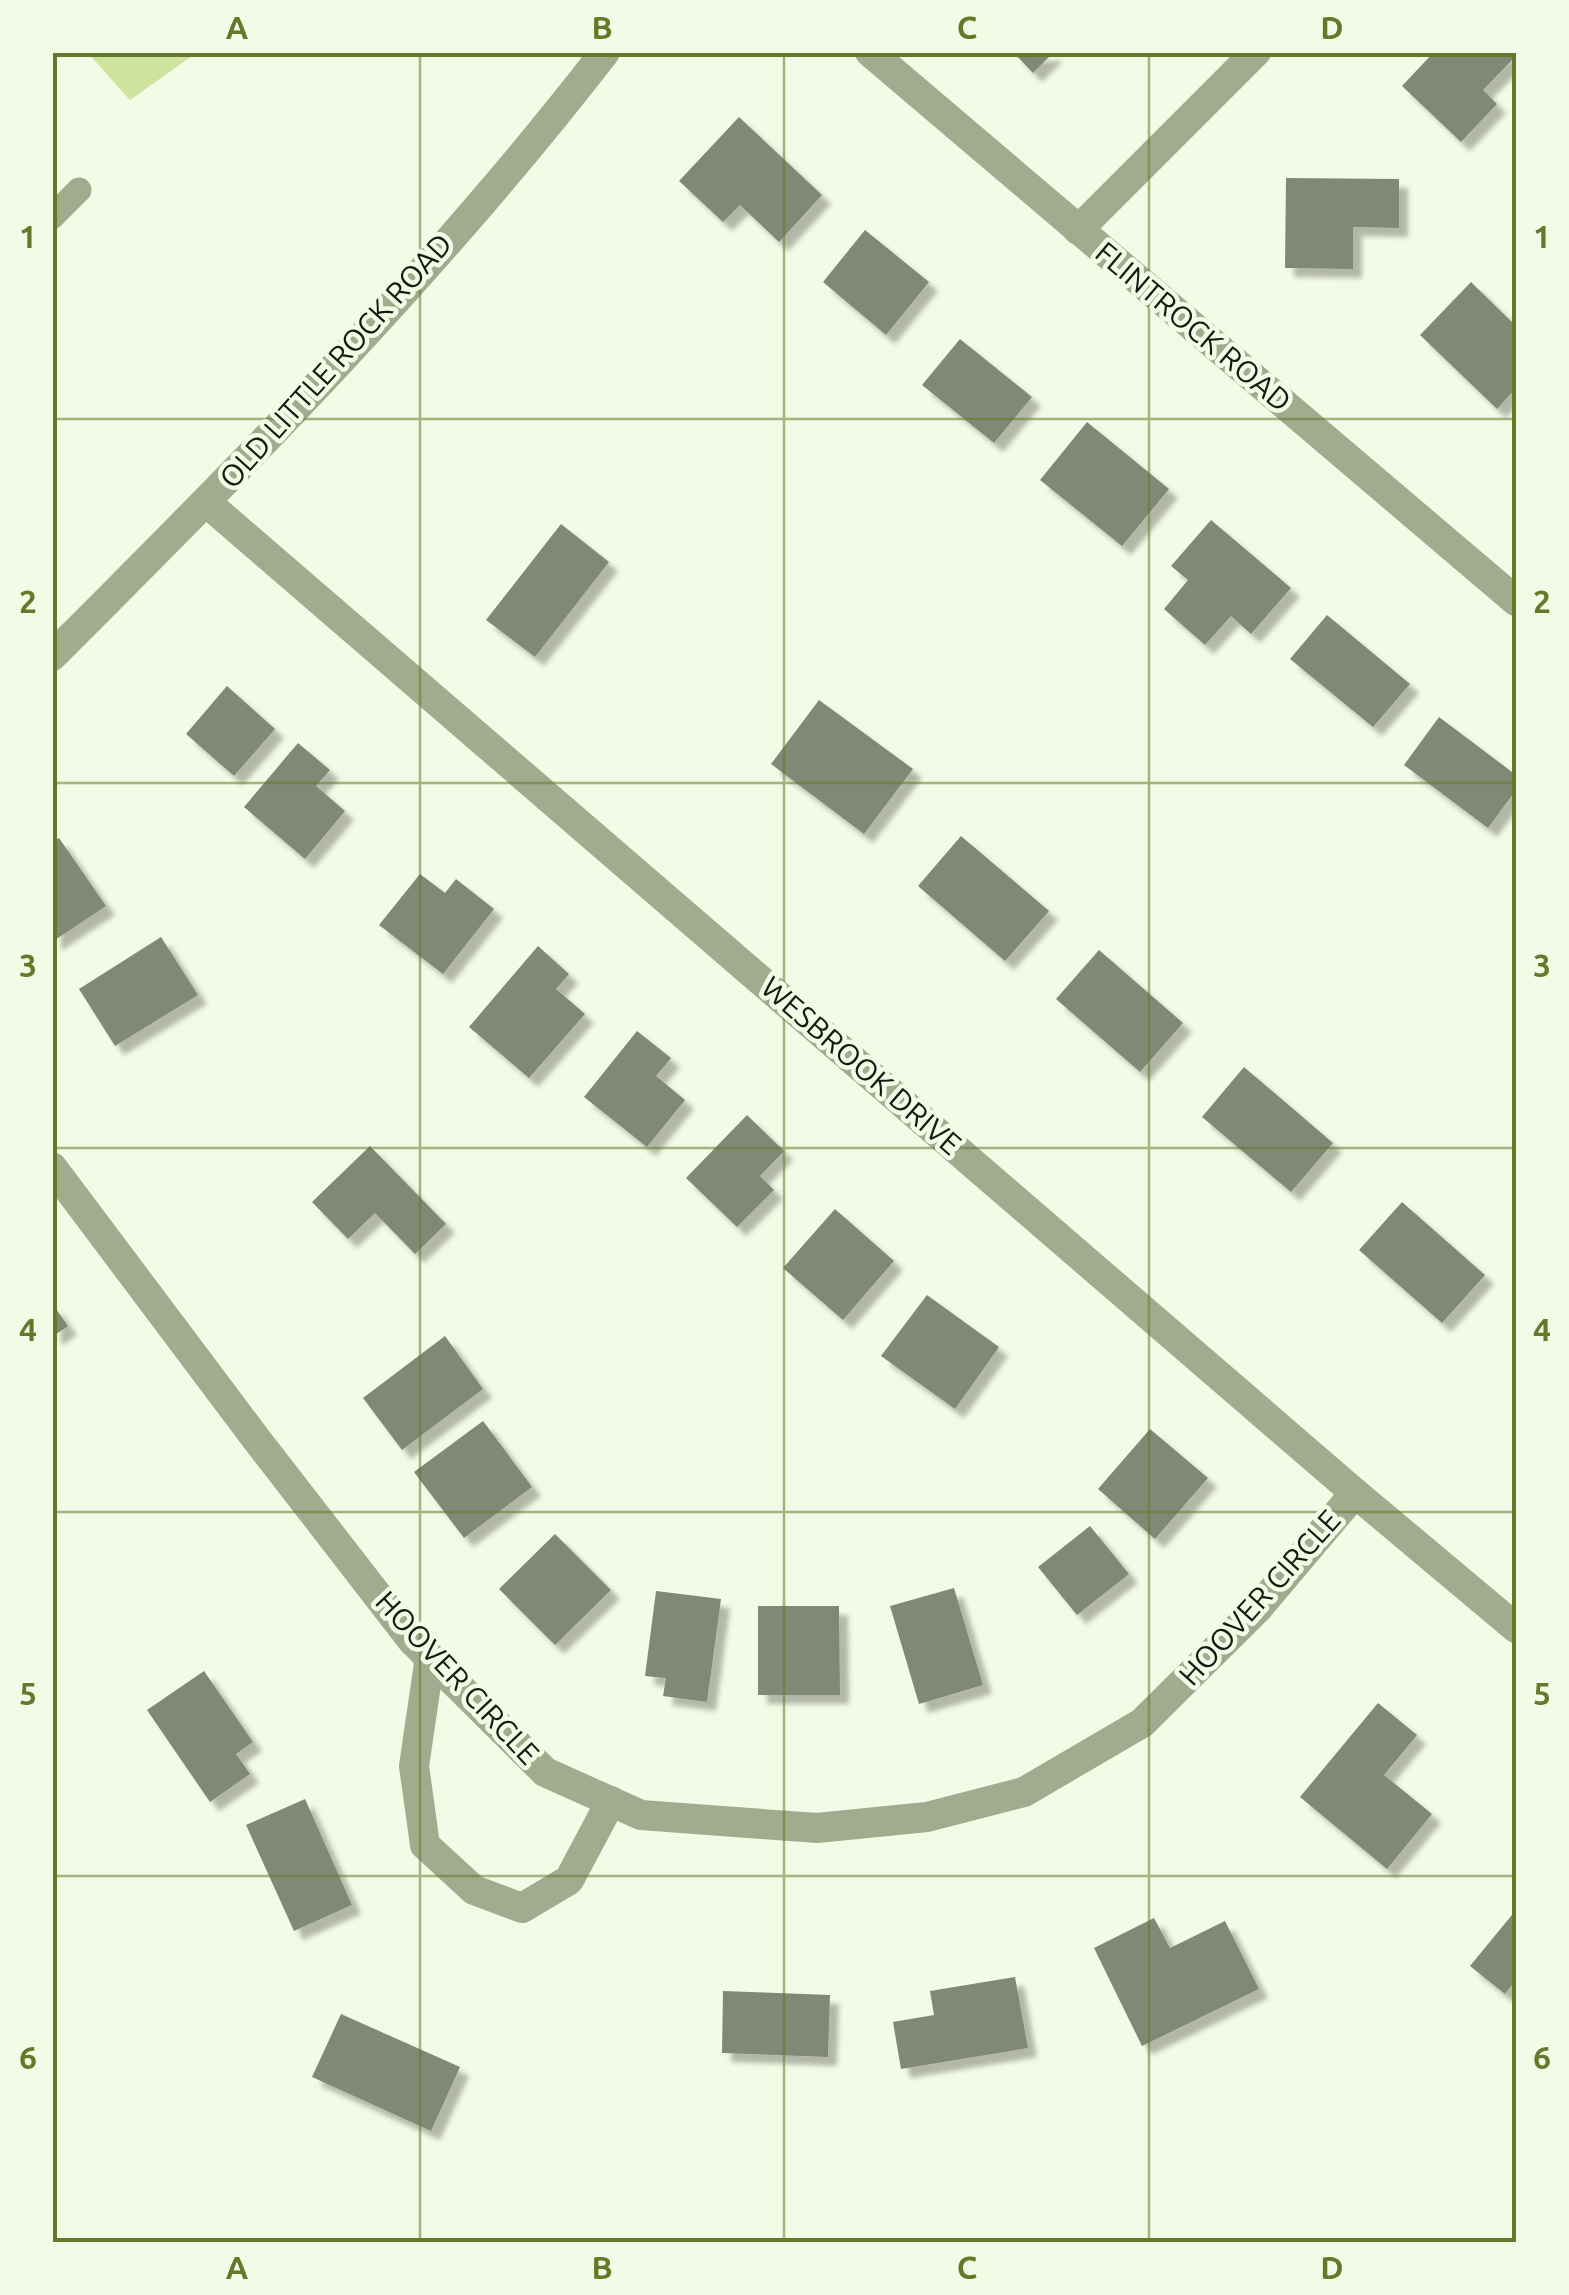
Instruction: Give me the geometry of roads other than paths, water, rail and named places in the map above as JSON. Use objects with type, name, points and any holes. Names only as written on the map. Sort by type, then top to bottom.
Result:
[{"type":"street","name":"OLD LITTLE ROCK ROAD","points":[[52,656],[207,502],[492,189],[605,52]]},
{"type":"street","name":"FLINTROCK ROAD","points":[[870,52],[1516,601]]},
{"type":"street","points":[[1078,230],[1256,52]]},
{"type":"street","name":"WESBROOK DRIVE","points":[[207,502],[1516,1628]]},
{"type":"street","name":"HOOVER CIRCLE","points":[[52,1167],[412,1640],[546,1772],[641,1815],[817,1828],[927,1817],[1024,1792],[1142,1724],[1258,1608],[1355,1493]]},
{"type":"street","points":[[430,1657],[414,1766],[425,1845],[474,1890],[522,1908],[568,1880],[611,1801]]},
{"type":"lane","points":[[52,218],[79,190]]}]
